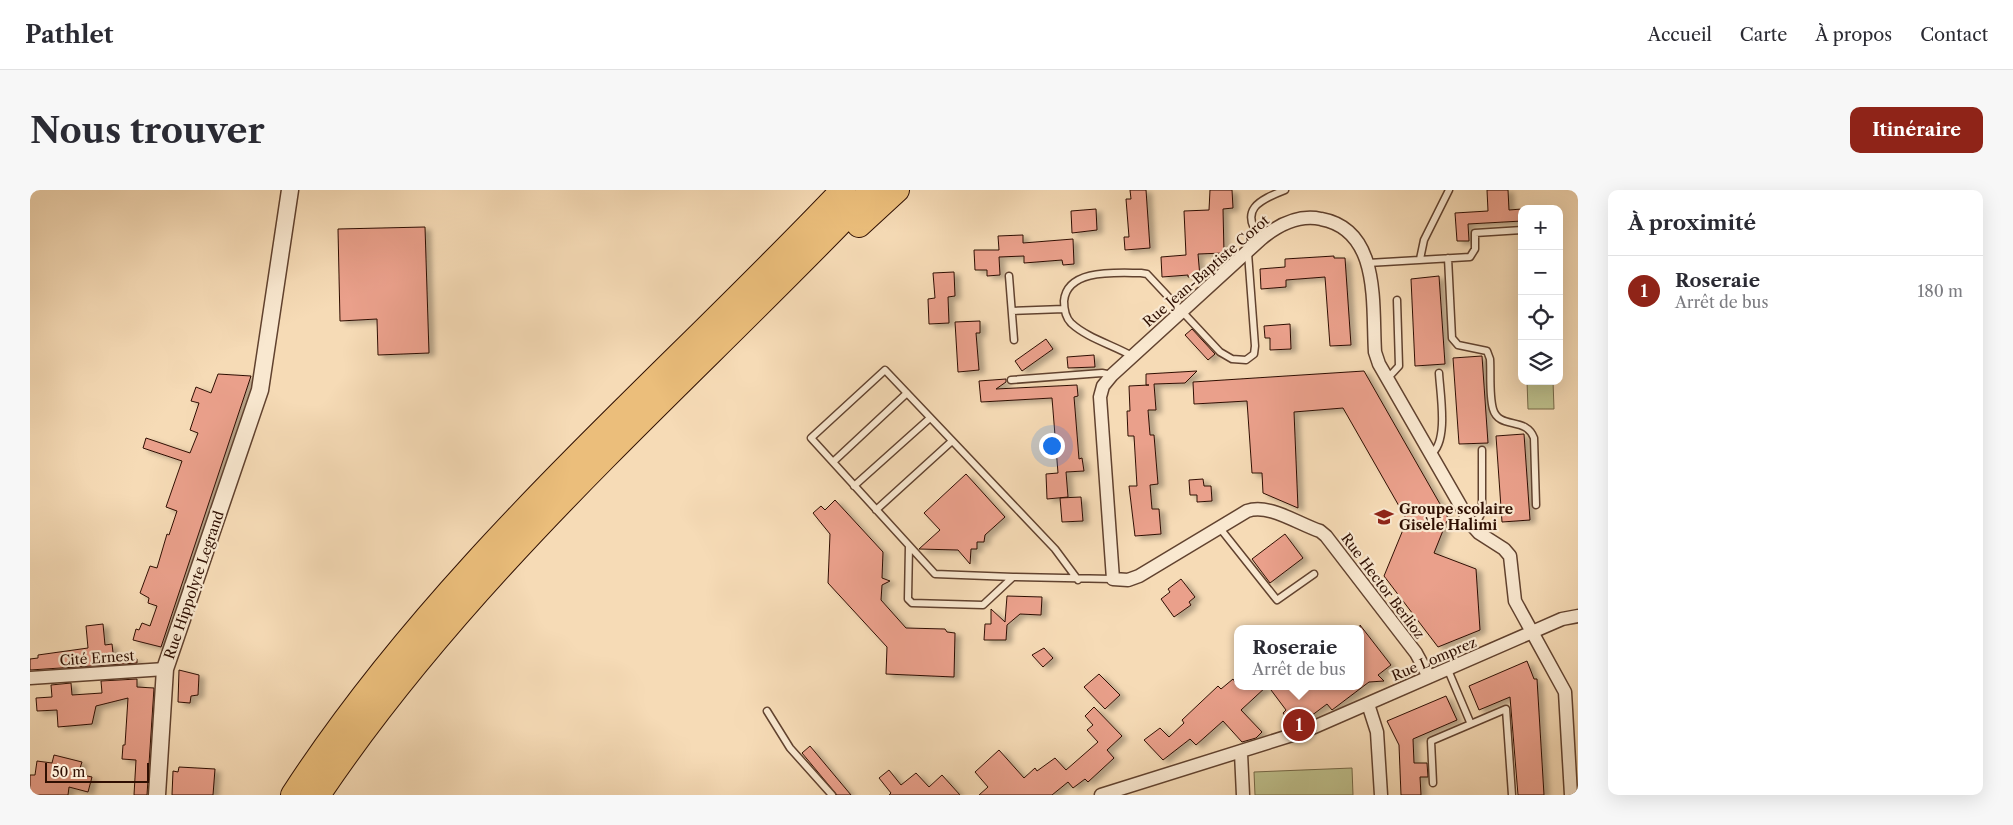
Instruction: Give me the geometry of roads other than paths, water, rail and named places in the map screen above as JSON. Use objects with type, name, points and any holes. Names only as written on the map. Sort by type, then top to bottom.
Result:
[{"type":"highway","points":[[768,267],[823,190]]},
{"type":"highway","points":[[293,795],[359,701],[415,631],[480,556],[592,439],[768,267],[843,190]]},
{"type":"highway","points":[[318,795],[386,701],[481,587],[574,487],[872,190]]},
{"type":"highway","points":[[735,328],[788,290],[897,190]]},
{"type":"street","name":"Rue Hippolyte Legrand","points":[[157,795],[166,669],[262,380],[290,190]]},
{"type":"street","name":"Rue Jean-Baptiste Corot","points":[[1113,579],[1100,397],[1104,386],[1132,356],[1261,239],[1276,228],[1303,218],[1322,219],[1341,226],[1352,235],[1362,248],[1368,263],[1375,352],[1387,379],[1471,524],[1478,533],[1504,549],[1510,556],[1515,601],[1565,692],[1571,795]]},
{"type":"street","name":"Rue Hector Berlioz","points":[[1113,579],[1128,580],[1139,576],[1246,511],[1259,508],[1323,533],[1416,653],[1430,678]]},
{"type":"street","name":"Rue Lomprez","points":[[1102,795],[1305,732],[1562,619],[1578,616]]},
{"type":"street","name":"Cité Ernest","points":[[30,678],[166,669]]},
{"type":"street","points":[[1368,704],[1377,732],[1381,795]]},
{"type":"street","points":[[1241,753],[1243,795]]},
{"type":"lane","points":[[1261,239],[1253,227],[1253,210],[1260,200],[1285,190]]},
{"type":"lane","points":[[1420,259],[1424,240],[1449,190]]},
{"type":"lane","points":[[1368,263],[1470,257],[1475,249],[1475,234],[1518,230]]},
{"type":"lane","points":[[1132,356],[1073,324],[1066,317],[1064,309],[1068,291],[1082,279],[1092,276],[1141,272],[1151,277],[1181,312],[1224,356],[1242,360],[1252,356],[1255,346],[1248,251]]},
{"type":"lane","points":[[1448,258],[1452,338],[1458,345],[1487,351],[1490,359],[1493,411],[1503,422],[1521,424],[1531,430],[1534,438],[1536,505]]},
{"type":"lane","points":[[1009,276],[1014,340]]},
{"type":"lane","points":[[1387,379],[1399,366],[1397,300]]},
{"type":"lane","points":[[1012,311],[1064,309]]},
{"type":"lane","points":[[1078,580],[1055,550],[885,370],[811,438],[934,574],[1078,580],[1113,579]]},
{"type":"lane","points":[[1011,380],[1102,373],[1112,376]]},
{"type":"lane","points":[[1431,454],[1438,446],[1441,431],[1439,373]]},
{"type":"lane","points":[[833,462],[907,393]]},
{"type":"lane","points":[[854,486],[930,418]]},
{"type":"lane","points":[[876,510],[952,440]]},
{"type":"lane","points":[[1471,524],[1479,518],[1482,512],[1482,450]]},
{"type":"lane","points":[[1219,527],[1277,600],[1314,574]]},
{"type":"lane","points":[[909,546],[908,599],[912,603],[983,605],[1013,577]]},
{"type":"lane","points":[[1448,670],[1470,722]]},
{"type":"lane","points":[[1433,783],[1431,741],[1470,722],[1506,709],[1512,795]]},
{"type":"lane","points":[[767,711],[790,748],[832,795]]},
{"type":"place","name":"Groupe scolaire Gisèle Halimi","points":[[1384,517]]},
{"type":"place","name":"Roseraie","points":[[1299,725]]}]
